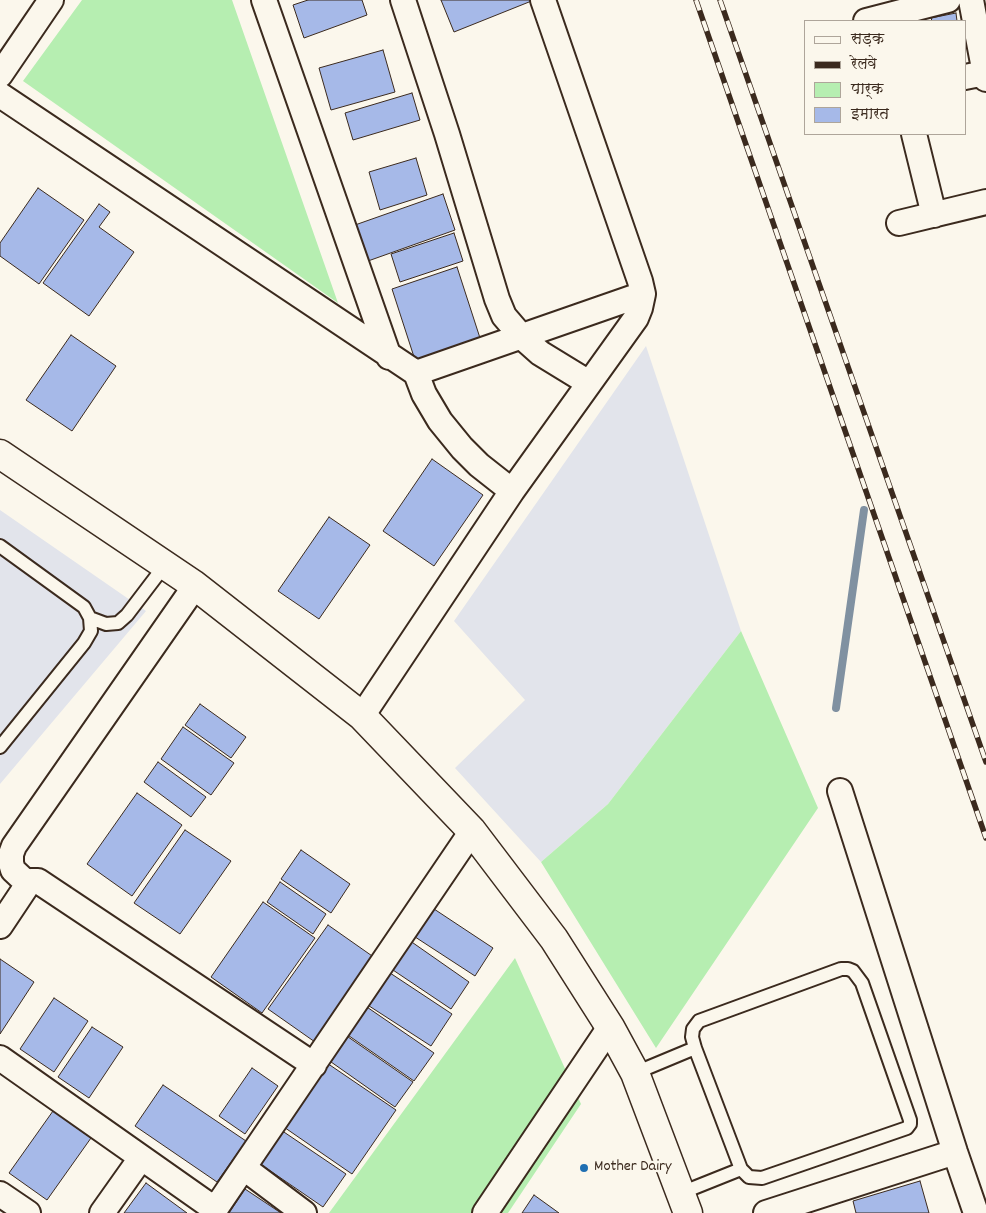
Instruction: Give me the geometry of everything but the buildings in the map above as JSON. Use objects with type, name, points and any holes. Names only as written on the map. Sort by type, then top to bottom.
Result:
[{"type":"street","points":[[0,75],[51,0]]},
{"type":"street","points":[[264,0],[390,357]]},
{"type":"street","points":[[403,0],[447,134],[496,299],[504,316],[522,337],[540,353],[589,383]]},
{"type":"street","points":[[362,716],[512,491],[636,318],[640,308],[643,294],[640,281],[543,0]]},
{"type":"street","points":[[868,20],[894,7],[948,0]]},
{"type":"street","points":[[971,0],[979,76]]},
{"type":"street","points":[[0,95],[416,373],[424,394],[445,428],[480,465],[512,491]]},
{"type":"street","points":[[914,135],[934,215]]},
{"type":"street","points":[[899,223],[986,202]]},
{"type":"street","points":[[416,373],[643,294]]},
{"type":"street","points":[[0,454],[195,586],[362,716],[472,831],[554,939],[610,1027],[635,1073],[685,1203]]},
{"type":"street","points":[[28,884],[13,870],[11,854],[14,846],[195,586]]},
{"type":"street","points":[[840,791],[976,1213]]},
{"type":"street","points":[[0,1058],[141,1158],[213,1206],[218,1205],[472,831]]},
{"type":"street","points":[[0,926],[28,884],[32,881],[38,881],[314,1065]]},
{"type":"street","points":[[485,1213],[610,1027]]},
{"type":"street","points":[[766,1213],[823,1204],[955,1152]]},
{"type":"street","points":[[102,1213],[141,1158]]},
{"type":"street","points":[[244,1168],[304,1213]]},
{"type":"street","points":[[0,1194],[28,1213]]},
{"type":"lane","points":[[0,546],[84,607],[90,618],[91,631],[84,643],[0,747]]},
{"type":"lane","points":[[90,618],[106,624],[118,623],[127,615],[165,565]]},
{"type":"lane","points":[[841,969],[853,971],[862,983],[910,1124],[907,1128],[762,1178],[750,1177],[741,1169],[695,1048],[692,1037],[693,1029],[699,1021],[841,969]]},
{"type":"lane","points":[[635,1073],[695,1048]]},
{"type":"lane","points":[[685,1203],[741,1169]]},
{"type":"shaded area","points":[[646,346],[741,631],[608,804],[541,862],[455,768],[525,700],[454,621]]},
{"type":"shaded area","points":[[0,510],[146,611],[0,784]]},
{"type":"green space","points":[[82,0],[232,0],[338,303],[23,81]]},
{"type":"green space","points":[[741,631],[818,808],[656,1048],[541,862],[608,804]]},
{"type":"green space","points":[[515,958],[581,1104],[508,1213],[329,1213]]},
{"type":"waterway","points":[[836,708],[864,510]]},
{"type":"railway","points":[[696,0],[986,838]]},
{"type":"railway","points":[[720,0],[986,762]]},
{"type":"place","name":"Mother Dairy","points":[[584,1168]]}]
